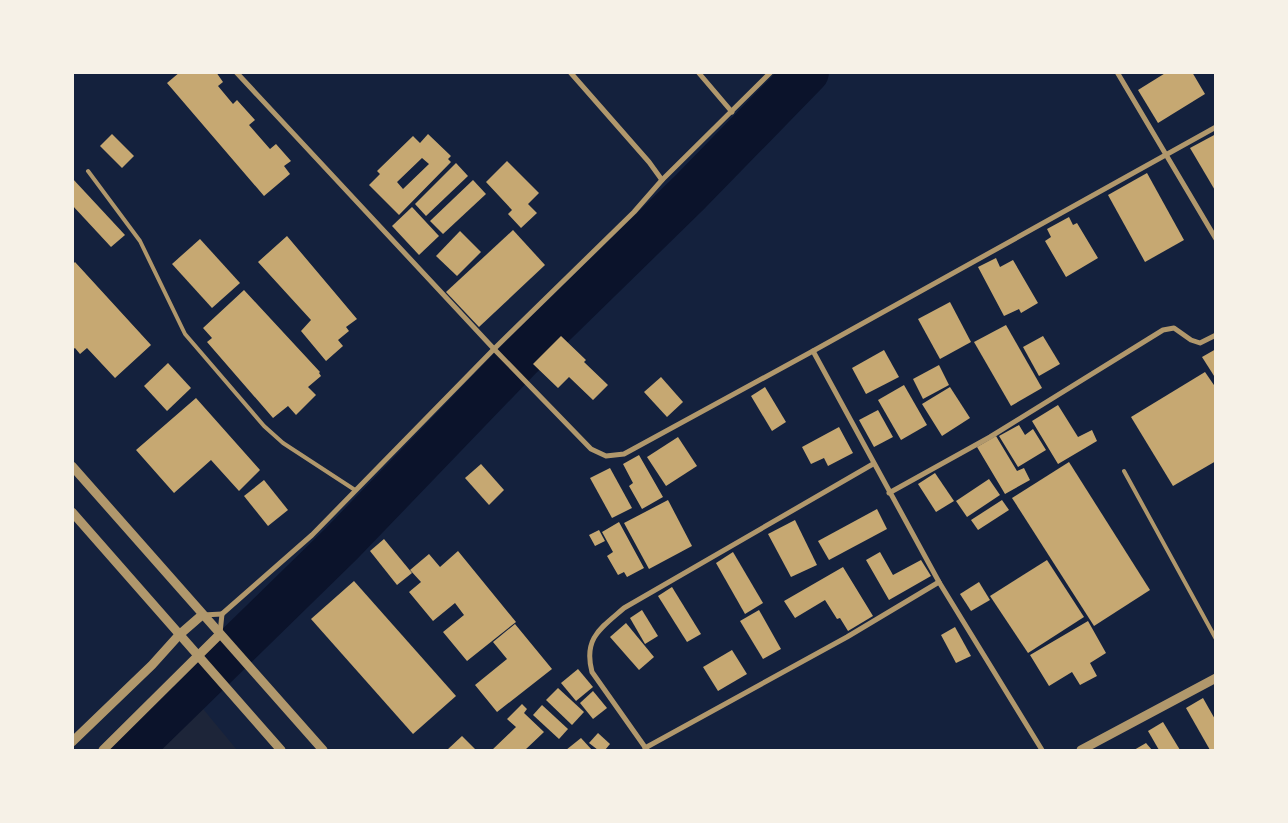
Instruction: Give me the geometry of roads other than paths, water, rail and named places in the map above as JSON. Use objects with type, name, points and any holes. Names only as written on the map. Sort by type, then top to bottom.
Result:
[{"type":"street","points":[[236,72],[494,349],[591,449],[606,456],[624,454],[1216,127]]},
{"type":"street","points":[[570,72],[649,162],[662,180]]},
{"type":"street","points":[[698,72],[732,112]]},
{"type":"street","points":[[72,742],[152,665],[179,635],[202,615],[222,614],[312,535],[354,490],[634,212],[662,180],[771,72]]},
{"type":"street","points":[[1117,72],[1216,238]]},
{"type":"street","points":[[890,493],[990,437],[1163,330],[1174,328],[1190,340],[1200,343],[1216,336]]},
{"type":"street","points":[[813,351],[873,464],[940,582],[1042,750]]},
{"type":"street","points":[[873,464],[624,608],[599,629],[592,640],[588,656],[592,672],[646,749],[940,582]]},
{"type":"street","points":[[72,466],[323,750]]},
{"type":"street","points":[[72,512],[280,750]]},
{"type":"street","points":[[222,614],[223,638]]},
{"type":"street","points":[[102,750],[196,655],[223,638]]},
{"type":"street","points":[[1084,750],[1216,678]]},
{"type":"lane","points":[[88,171],[140,241],[186,334],[264,426],[283,443],[354,490]]},
{"type":"lane","points":[[1124,471],[1216,639]]},
{"type":"waterway","points":[[130,750],[342,543],[520,358],[690,192],[807,72]]}]
